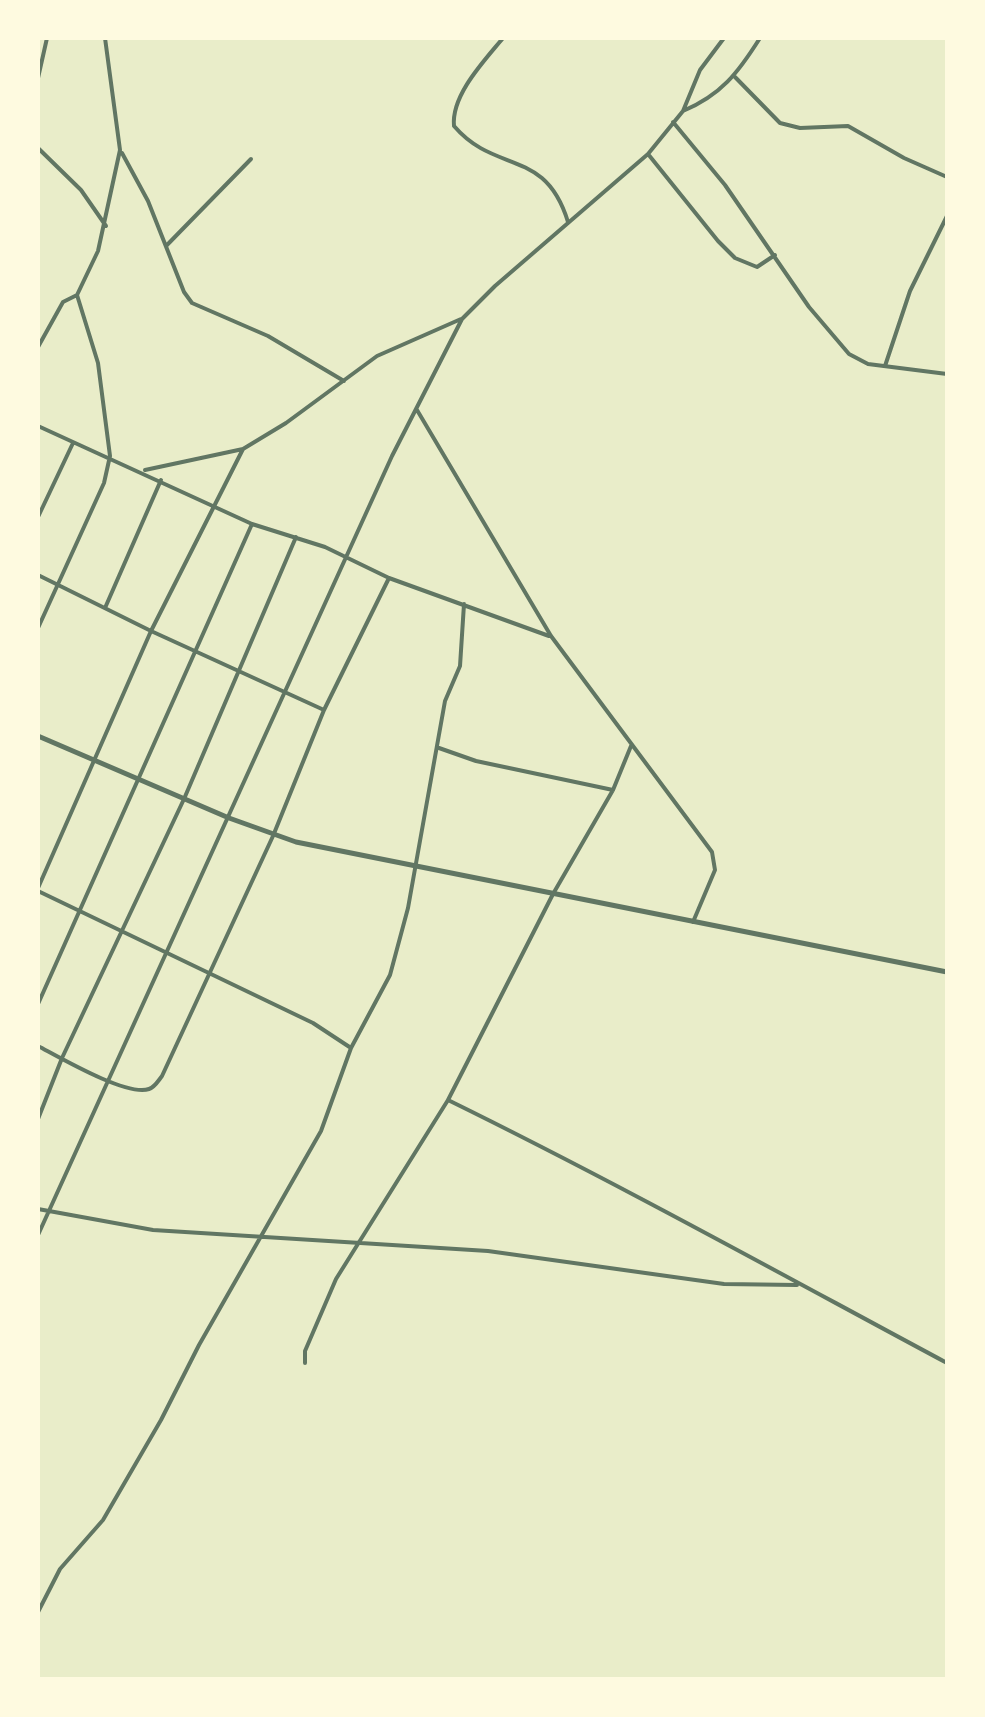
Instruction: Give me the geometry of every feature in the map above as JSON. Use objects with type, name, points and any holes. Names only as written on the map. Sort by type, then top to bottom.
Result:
[{"type":"street","points":[[38,78],[47,38]]},
{"type":"street","points":[[38,347],[56,311],[63,302],[77,295],[93,267],[106,226],[120,150],[105,38]]},
{"type":"street","points":[[503,38],[461,99],[453,117],[454,126],[505,161],[542,175],[557,193],[568,222]]},
{"type":"street","points":[[619,38],[630,38]]},
{"type":"street","points":[[38,1235],[392,456],[462,319],[648,154],[683,111],[700,70],[724,38]]},
{"type":"street","points":[[683,111],[709,100],[735,77],[760,38]]},
{"type":"street","points":[[735,77],[780,123],[789,128],[848,126],[947,177]]},
{"type":"street","points":[[673,122],[725,185],[809,307],[849,354],[856,360],[885,366],[947,374]]},
{"type":"street","points":[[38,148],[81,190],[106,226]]},
{"type":"street","points":[[120,150],[167,245],[184,292],[192,303],[268,336],[344,381]]},
{"type":"street","points":[[648,154],[735,258],[757,267],[775,255]]},
{"type":"street","points":[[167,245],[251,159]]},
{"type":"street","points":[[885,366],[910,291],[947,216]]},
{"type":"street","points":[[38,628],[104,483],[110,456],[98,363],[77,295]]},
{"type":"street","points":[[143,471],[243,449],[405,341],[462,319]]},
{"type":"street","points":[[417,410],[551,636],[715,858],[715,870],[693,922]]},
{"type":"street","points":[[38,426],[143,471],[252,524],[296,537],[389,578],[551,636]]},
{"type":"street","points":[[38,517],[73,443]]},
{"type":"street","points":[[243,449],[211,506],[151,631],[92,760],[38,890],[313,1023],[351,1048]]},
{"type":"street","points":[[105,608],[161,480]]},
{"type":"street","points":[[38,1004],[252,524]]},
{"type":"street","points":[[38,1119],[62,1058],[184,799],[296,537]]},
{"type":"street","points":[[38,575],[151,631],[324,710]]},
{"type":"street","points":[[38,1046],[108,1081],[143,1090],[155,1086],[273,836],[324,710],[389,578]]},
{"type":"street","points":[[38,1612],[60,1569],[103,1520],[136,1466],[321,1131],[351,1048],[390,975],[439,748],[445,701],[460,666],[464,604]]},
{"type":"street","points":[[38,736],[273,836],[947,972]]},
{"type":"street","points":[[305,1363],[305,1351],[336,1279],[363,1241],[448,1100],[553,894],[613,790],[631,746]]},
{"type":"street","points":[[439,748],[476,761],[613,790]]},
{"type":"street","points":[[448,1100],[674,1214],[797,1285],[947,1363]]},
{"type":"street","points":[[38,1209],[153,1230],[488,1251],[724,1284],[797,1285]]}]
